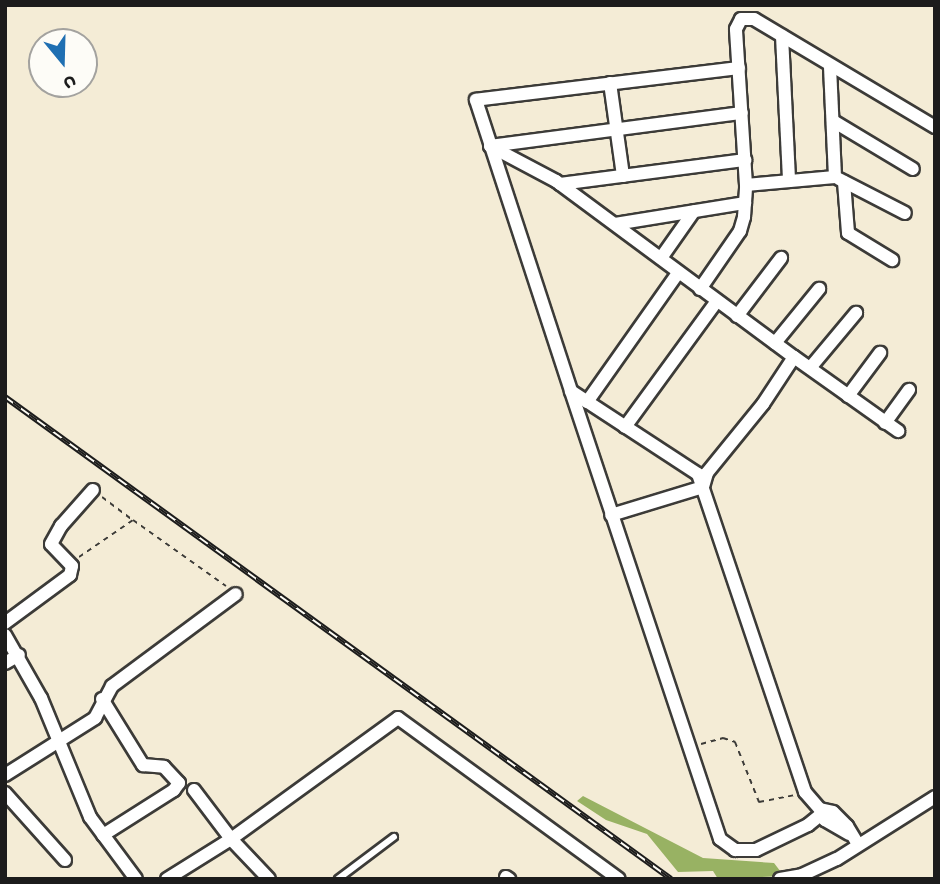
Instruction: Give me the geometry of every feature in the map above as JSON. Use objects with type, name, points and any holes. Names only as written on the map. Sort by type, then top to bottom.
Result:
[{"type":"street","points":[[700,289],[740,231],[745,203],[747,185],[736,29],[741,19],[754,19],[935,127]]},
{"type":"street","points":[[782,36],[789,181]]},
{"type":"street","points":[[830,65],[839,179],[848,233],[892,260]]},
{"type":"street","points":[[738,68],[469,100],[490,146],[720,839],[727,846],[755,850],[808,825],[824,812],[833,812],[859,844]]},
{"type":"street","points":[[610,83],[623,176]]},
{"type":"street","points":[[490,146],[742,113]]},
{"type":"street","points":[[833,121],[913,169]]},
{"type":"street","points":[[490,146],[560,184],[716,301],[898,431]]},
{"type":"street","points":[[560,184],[745,160]]},
{"type":"street","points":[[747,185],[839,179],[905,213]]},
{"type":"street","points":[[615,224],[745,203]]},
{"type":"street","points":[[660,258],[694,211]]},
{"type":"street","points":[[737,316],[781,258]]},
{"type":"street","points":[[587,402],[678,273]]},
{"type":"street","points":[[775,343],[819,289]]},
{"type":"street","points":[[625,427],[716,301]]},
{"type":"street","points":[[810,368],[856,313]]},
{"type":"street","points":[[848,396],[880,353]]},
{"type":"street","points":[[703,486],[707,474],[794,357]]},
{"type":"street","points":[[886,423],[909,390]]},
{"type":"street","points":[[571,391],[694,469],[703,486],[805,792],[824,812]]},
{"type":"street","points":[[611,515],[703,486]]},
{"type":"street","points":[[5,623],[47,596],[70,575],[72,566],[51,544],[61,526],[93,490]]},
{"type":"street","points":[[5,775],[95,718],[102,699],[111,686],[236,594]]},
{"type":"street","points":[[5,635],[19,655],[60,741],[84,806],[136,879]]},
{"type":"street","points":[[5,663],[19,655]]},
{"type":"street","points":[[102,699],[143,765],[164,767],[179,782],[174,790],[103,835]]},
{"type":"street","points":[[168,878],[231,839],[400,718],[619,879]]},
{"type":"street","points":[[194,790],[231,839],[270,879]]},
{"type":"street","points":[[5,793],[65,860]]},
{"type":"street","points":[[780,879],[816,870],[935,797]]},
{"type":"lane","points":[[338,879],[394,837]]},
{"type":"path","points":[[93,490],[236,594]]},
{"type":"path","points":[[72,566],[77,558],[133,520]]},
{"type":"path","points":[[692,748],[723,738],[735,742],[756,799],[764,804],[805,792]]},
{"type":"green space","points":[[583,796],[703,858],[774,863],[784,876],[718,879],[713,871],[678,872],[647,834],[606,820],[577,801]]},
{"type":"railway","points":[[5,397],[671,879]]}]
